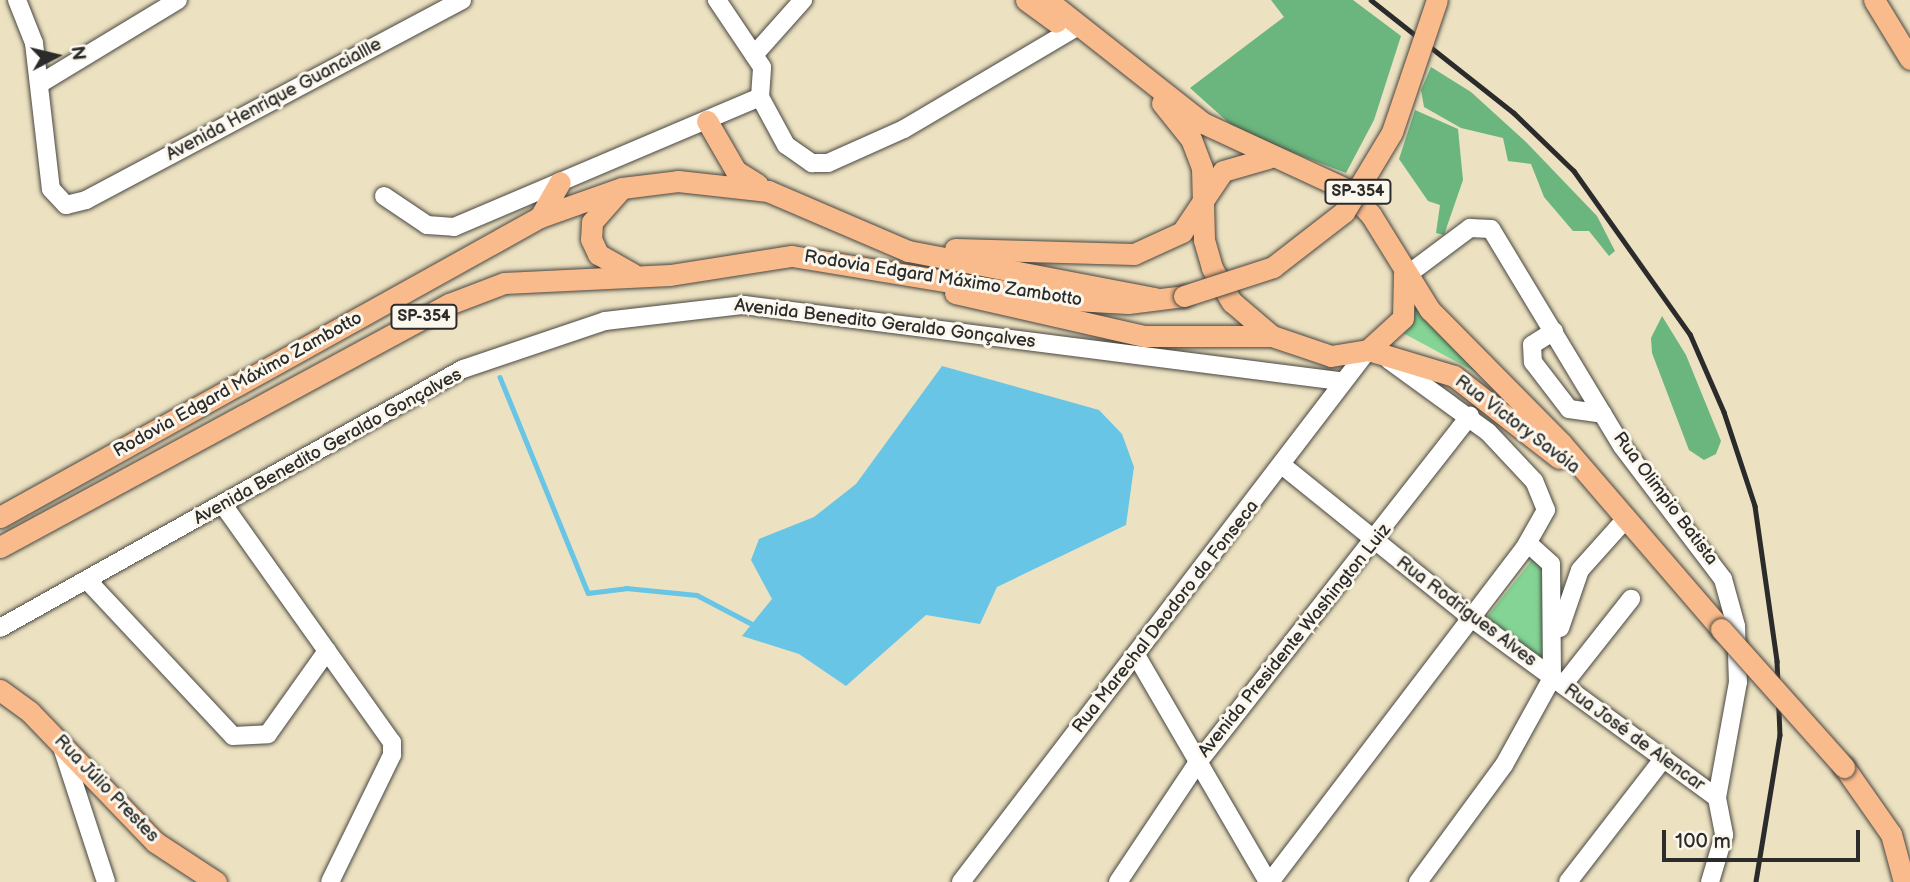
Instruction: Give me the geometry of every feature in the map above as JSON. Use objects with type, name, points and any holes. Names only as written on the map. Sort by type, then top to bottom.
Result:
[{"type":"main road","points":[[1026,0],[1075,29],[1203,123],[1268,158],[1346,190],[1371,215],[1430,310],[1562,444],[1623,522],[1844,767],[1891,834],[1904,882]]},
{"type":"main road","points":[[1047,0],[1075,29]]},
{"type":"main road","name":"Rodovia Edgard Máximo Zambotto","points":[[0,547],[478,291],[531,278],[642,277],[792,256],[1079,301],[1184,296],[1273,267],[1343,212],[1392,132],[1437,0]]},
{"type":"main road","points":[[1874,0],[1910,59]]},
{"type":"main road","points":[[1121,63],[1167,106],[1191,139],[1202,168],[1201,208],[1212,268],[1232,302],[1272,336]]},
{"type":"main road","points":[[707,121],[736,171],[768,191]]},
{"type":"main road","points":[[828,215],[968,252],[1078,257],[1134,254],[1166,245],[1201,208],[1223,172],[1268,158]]},
{"type":"main road","name":"Rodovia Edgard Máximo Zambotto","points":[[0,517],[540,218],[622,188],[678,181],[768,191],[908,251],[1155,298]]},
{"type":"main road","points":[[540,218],[560,182]]},
{"type":"main road","points":[[622,188],[592,222],[591,239],[612,265],[642,277]]},
{"type":"main road","points":[[896,273],[1123,332],[1272,336],[1331,356],[1376,353],[1403,318],[1405,272]]},
{"type":"main road","name":"Rua Victory Savóia","points":[[1376,353],[1420,361],[1454,376],[1586,478]]},
{"type":"main road","name":"Rua Júlio Prestes","points":[[0,691],[60,741],[155,842],[216,882]]},
{"type":"street","points":[[18,0],[41,83],[178,0]]},
{"type":"street","name":"Avenida Henrique Guanciallle","points":[[41,83],[51,190],[66,205],[86,200],[462,0]]},
{"type":"street","points":[[717,0],[754,55],[764,76],[760,97],[786,145],[812,163],[828,163],[904,129],[1075,29]]},
{"type":"street","points":[[754,55],[799,2]]},
{"type":"street","points":[[384,197],[442,229],[760,97]]},
{"type":"street","name":"Rua Olimpio Batista","points":[[1405,272],[1470,228],[1485,225],[1554,331],[1603,414],[1706,552],[1732,603],[1738,682],[1717,798],[1724,835],[1710,882]]},
{"type":"street","name":"Avenida Benedito Geraldo Gonçalves","points":[[0,628],[224,506],[463,369],[605,321],[684,308],[744,305],[1340,381]]},
{"type":"street","points":[[1554,331],[1532,345],[1533,362],[1569,409],[1603,414]]},
{"type":"street","points":[[1118,882],[1196,765],[1269,882],[1543,520],[1544,497],[1470,416],[1376,353]]},
{"type":"street","name":"Rua Marechal Deodoro da Fonseca","points":[[961,882],[1283,466],[1340,381],[1376,353]]},
{"type":"street","name":"Avenida Presidente Washington Luiz","points":[[1136,655],[1196,765],[1375,543],[1470,416]]},
{"type":"street","name":"Rua Rodrigues Alves","points":[[1283,466],[1375,543],[1557,682]]},
{"type":"street","points":[[224,506],[392,741],[392,755],[330,882]]},
{"type":"street","points":[[1556,641],[1580,570],[1623,522]]},
{"type":"street","points":[[1528,543],[1551,564],[1557,682]]},
{"type":"street","points":[[88,581],[233,736],[268,734],[327,651]]},
{"type":"street","points":[[1426,879],[1557,682],[1631,599]]},
{"type":"street","name":"Rua José de Alencar","points":[[1557,682],[1717,798]]},
{"type":"street","points":[[60,741],[106,882]]},
{"type":"street","points":[[1568,882],[1663,759]]},
{"type":"green space","points":[[1271,0],[1353,0],[1401,36],[1374,120],[1346,173],[1239,132],[1190,88],[1284,17]]},
{"type":"green space","points":[[1431,67],[1471,92],[1526,142],[1597,216],[1615,251],[1609,256],[1589,231],[1573,231],[1544,197],[1531,164],[1508,161],[1503,138],[1461,128],[1424,107],[1421,90]]},
{"type":"green space","points":[[1415,110],[1458,129],[1463,180],[1444,235],[1436,233],[1440,205],[1428,201],[1399,159]]},
{"type":"green space","points":[[1417,298],[1494,382],[1403,333]]},
{"type":"green space","points":[[1662,316],[1686,355],[1721,441],[1716,454],[1704,460],[1689,450],[1652,353],[1651,338]]},
{"type":"green space","points":[[1535,556],[1543,556],[1548,664],[1483,622]]},
{"type":"water","points":[[942,366],[1099,410],[1122,434],[1134,467],[1126,525],[997,587],[980,624],[926,615],[846,686],[799,654],[742,636],[772,599],[751,560],[759,539],[814,517],[856,484]]},
{"type":"waterway","points":[[500,377],[588,593],[626,588],[697,595],[754,625]]},
{"type":"railway","points":[[1371,0],[1514,113],[1574,171],[1690,334],[1724,412],[1755,506],[1777,661],[1780,735],[1756,882]]}]
